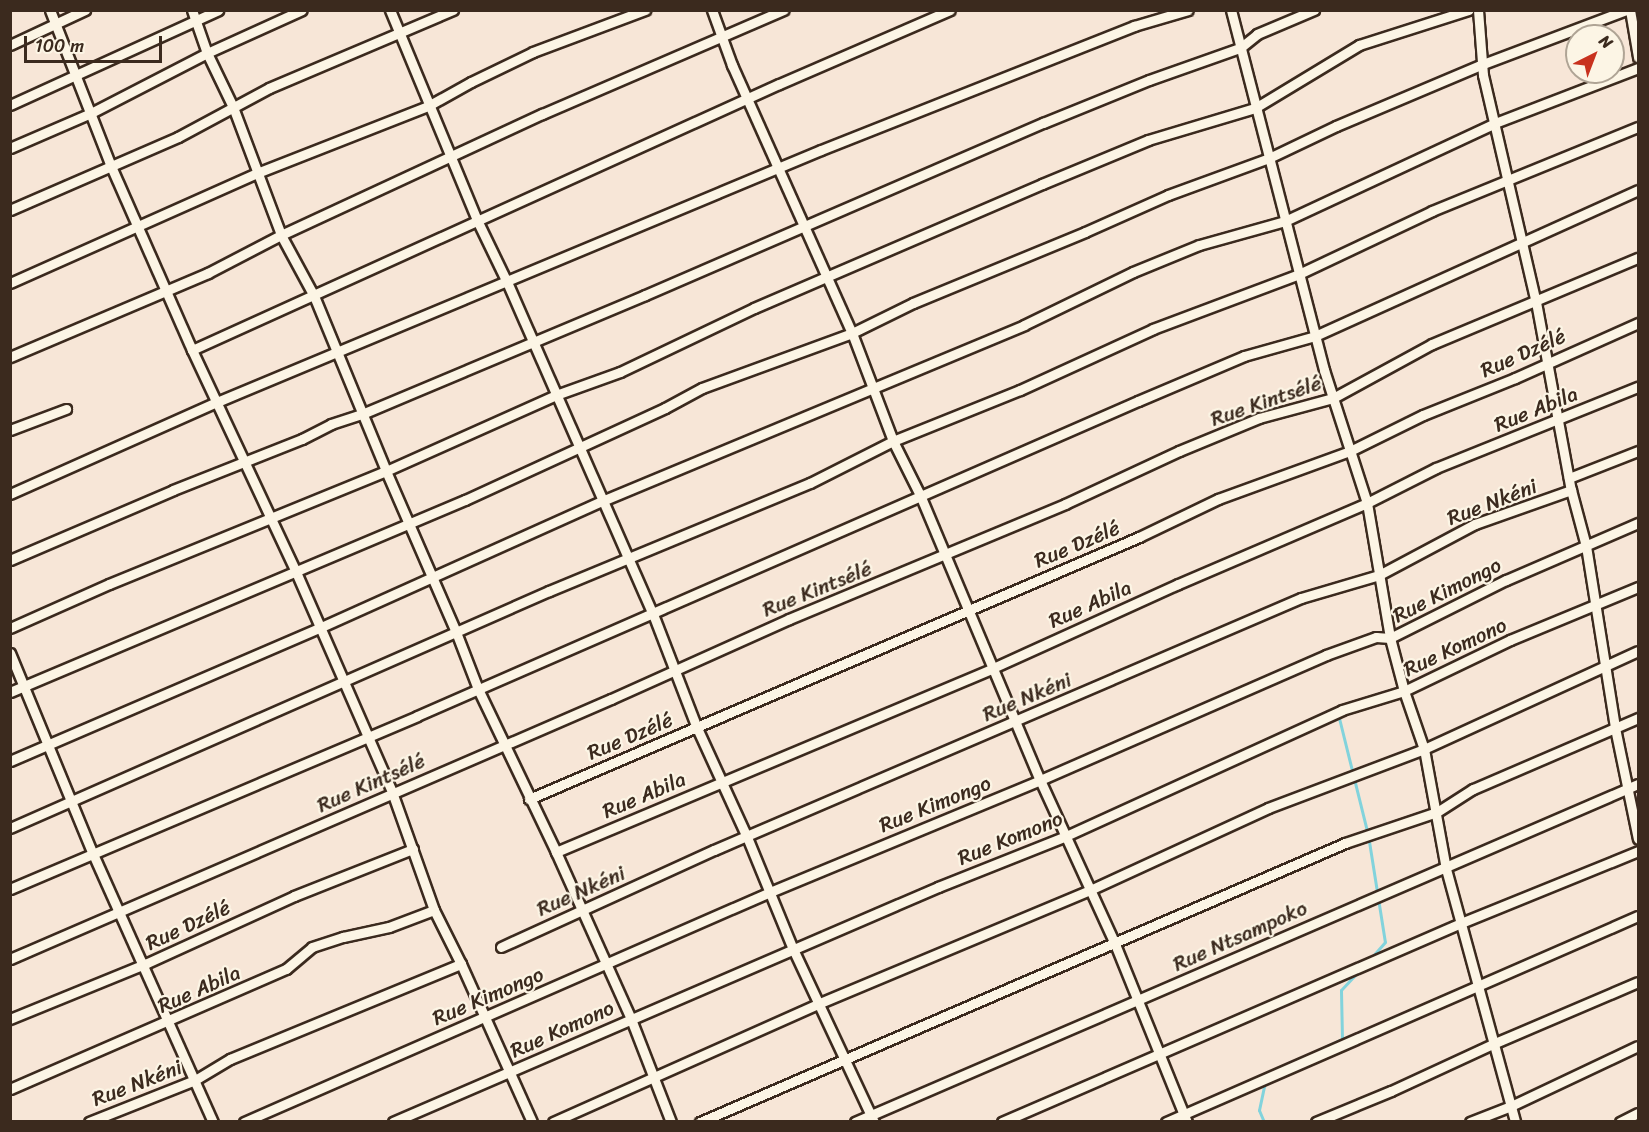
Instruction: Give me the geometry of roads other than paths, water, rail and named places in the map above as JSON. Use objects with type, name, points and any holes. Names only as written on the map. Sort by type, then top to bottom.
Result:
[{"type":"street","points":[[50,10],[110,165],[192,350],[296,572],[392,792],[434,910],[511,1072],[532,1122]]},
{"type":"street","points":[[10,45],[85,10]]},
{"type":"street","points":[[192,10],[207,53],[233,107],[281,235],[314,296],[386,471],[433,576],[478,689],[556,852],[631,1019],[671,1122]]},
{"type":"street","points":[[10,105],[218,10]]},
{"type":"street","points":[[10,148],[89,114],[207,53],[302,10]]},
{"type":"street","points":[[390,10],[477,220],[507,282],[629,558],[697,728],[747,837],[793,949],[872,1118]]},
{"type":"street","points":[[10,210],[178,137],[269,88],[399,35],[453,10]]},
{"type":"street","points":[[10,283],[138,228],[257,173],[428,106],[533,52],[645,10]]},
{"type":"street","points":[[712,10],[747,100],[852,333],[893,441],[920,495],[1040,780],[1115,944],[1185,1118]]},
{"type":"street","points":[[10,357],[222,267],[281,235],[542,114],[784,10]]},
{"type":"street","points":[[192,350],[911,25],[950,10]]},
{"type":"street","points":[[10,494],[217,402],[905,116],[1134,26],[1188,10]]},
{"type":"street","points":[[1231,10],[1315,336],[1367,503],[1390,638],[1404,691],[1424,749],[1446,868],[1515,1122]]},
{"type":"street","points":[[10,560],[331,424],[363,414],[1043,123],[1149,80],[1240,48],[1257,34],[1314,10]]},
{"type":"street","points":[[10,628],[109,584],[386,471],[556,395],[620,372],[754,308],[1148,140],[1255,108],[1359,45],[1469,10]]},
{"type":"street","points":[[1478,10],[1483,64],[1536,302],[1571,490],[1586,546],[1593,605],[1638,839]]},
{"type":"street","points":[[10,692],[409,523],[665,408],[702,388],[852,333],[913,303],[1086,232],[1168,195],[1269,158],[1336,126],[1483,64],[1628,10],[1638,54]]},
{"type":"street","points":[[10,761],[319,628],[602,501],[1024,324],[1133,272],[1199,245],[1285,221],[1495,123],[1638,68]]},
{"type":"street","points":[[10,828],[456,632],[810,483],[893,441],[1020,390],[1153,329],[1299,274],[1432,211],[1638,127]]},
{"type":"street","points":[[10,889],[367,738],[920,495],[1244,356],[1315,336],[1523,240],[1638,190]]},
{"type":"street","name":"Rue Kintsélé","points":[[10,960],[392,792],[504,746],[789,619],[946,555],[1259,418],[1333,398],[1432,344],[1638,258]]},
{"type":"street","name":"Rue Dzélé","points":[[529,799],[969,608],[1139,537],[1218,499],[1350,452],[1423,415],[1638,323]]},
{"type":"street","name":"Rue Abila","points":[[556,852],[993,668],[1178,584],[1367,503],[1436,468],[1638,387]]},
{"type":"street","points":[[10,430],[66,409]]},
{"type":"street","points":[[1569,478],[1638,451]]},
{"type":"street","name":"Rue Nkéni","points":[[501,947],[747,837],[1301,598],[1379,575],[1475,524],[1571,490]]},
{"type":"street","name":"Rue Kimongo","points":[[244,1122],[770,892],[1040,780],[1326,655],[1376,637],[1390,638],[1506,580],[1638,523]]},
{"type":"street","name":"Rue Komono","points":[[393,1122],[793,949],[1066,836],[1342,710],[1404,691],[1510,640],[1638,587]]},
{"type":"street","points":[[553,1122],[820,1003],[1090,890],[1268,808],[1424,749],[1638,651]]},
{"type":"street","points":[[10,653],[50,745],[93,854],[145,964],[213,1122]]},
{"type":"street","points":[[700,1122],[1345,843],[1437,812],[1473,789],[1638,718]]},
{"type":"street","name":"Rue Ntsampoko","points":[[855,1122],[872,1118],[1378,894],[1446,868],[1499,842],[1638,784]]},
{"type":"street","name":"Rue Dzélé","points":[[10,1019],[145,964],[294,896],[413,849]]},
{"type":"street","points":[[1002,1122],[1461,924],[1638,851]]},
{"type":"street","name":"Rue Abila","points":[[10,1089],[170,1022],[286,969],[312,947],[388,927],[434,910]]},
{"type":"street","points":[[1166,1122],[1185,1118],[1478,985],[1638,916]]},
{"type":"street","name":"Rue Nkéni","points":[[89,1122],[195,1080],[230,1059],[461,964]]},
{"type":"street","points":[[1316,1122],[1391,1091],[1495,1042],[1638,982]]},
{"type":"street","points":[[1470,1122],[1511,1106],[1638,1046]]},
{"type":"street","points":[[1620,1122],[1638,1113]]},
{"type":"waterway","points":[[1339,718],[1368,835],[1385,942],[1371,958]]},
{"type":"waterway","points":[[1310,1054],[1342,1039],[1341,990],[1358,972]]},
{"type":"waterway","points":[[1264,1122],[1259,1110],[1265,1082]]}]
